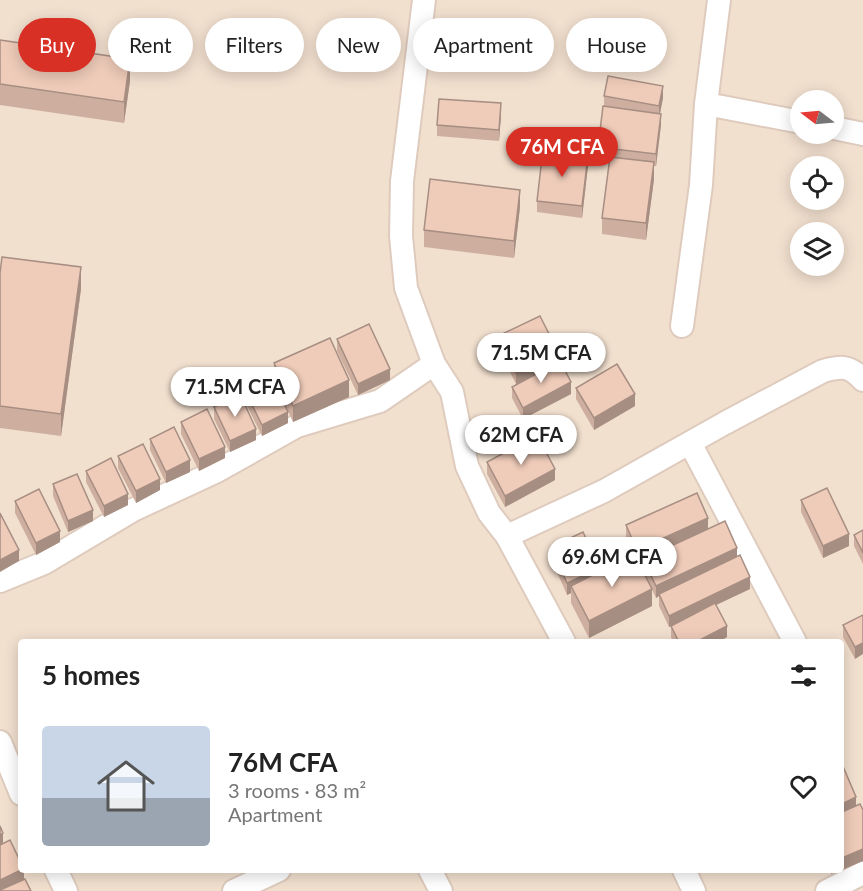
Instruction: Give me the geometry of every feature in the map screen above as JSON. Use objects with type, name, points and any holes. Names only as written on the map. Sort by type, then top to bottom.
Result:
[{"type":"street","points":[[424,0],[402,181],[401,236],[406,288],[435,364],[452,392],[467,466],[489,513],[507,536],[562,639]]},
{"type":"street","points":[[682,326],[701,185],[706,104],[719,0]]},
{"type":"street","points":[[706,104],[790,120]]},
{"type":"street","points":[[844,130],[863,134]]},
{"type":"street","points":[[0,582],[44,562],[133,510],[217,471],[297,426],[380,401],[435,364]]},
{"type":"street","points":[[507,536],[604,491],[823,371],[839,366],[850,369],[863,380]]},
{"type":"street","points":[[690,443],[793,639]]},
{"type":"street","points":[[0,741],[18,786]]},
{"type":"street","points":[[57,873],[66,891]]},
{"type":"street","points":[[234,891],[273,873]]},
{"type":"street","points":[[432,873],[441,891]]},
{"type":"street","points":[[685,873],[694,891]]},
{"type":"street","points":[[827,891],[863,873]]},
{"type":"shaded area","points":[[0,0],[863,0],[863,891],[0,891]]},
{"type":"building","points":[[0,40],[18,43],[18,72],[96,72],[96,54],[108,56],[108,72],[128,72],[124,102],[0,84]]},
{"type":"building","points":[[608,76],[663,86],[659,106],[604,96]]},
{"type":"building","points":[[439,99],[501,103],[499,130],[437,125]]},
{"type":"building","points":[[603,106],[661,114],[656,154],[598,147]]},
{"type":"building","points":[[543,149],[588,155],[582,206],[537,201]]},
{"type":"building","points":[[610,157],[654,162],[646,223],[602,218]]},
{"type":"building","points":[[430,179],[520,190],[514,241],[424,230]]},
{"type":"building","points":[[2,257],[81,267],[61,414],[0,406]]},
{"type":"building","points":[[540,316],[558,352],[516,373],[498,336]]},
{"type":"building","points":[[369,324],[390,369],[358,384],[337,339]]},
{"type":"building","points":[[330,338],[349,380],[293,406],[274,363]]},
{"type":"building","points":[[560,361],[571,382],[523,408],[512,387]]},
{"type":"building","points":[[617,364],[635,394],[594,418],[576,388]]},
{"type":"building","points":[[270,376],[288,412],[262,425],[244,389]]},
{"type":"building","points":[[240,394],[256,429],[230,441],[214,407]]},
{"type":"building","points":[[207,409],[225,447],[199,459],[181,422]]},
{"type":"building","points":[[174,427],[190,460],[166,472],[150,439]]},
{"type":"building","points":[[537,435],[555,469],[505,496],[487,462]]},
{"type":"building","points":[[143,444],[160,479],[136,491],[118,456]]},
{"type":"building","points":[[111,458],[128,494],[104,506],[86,471]]},
{"type":"building","points":[[77,474],[93,510],[68,521],[53,484]]},
{"type":"building","points":[[827,488],[849,534],[823,546],[801,500]]},
{"type":"building","points":[[39,489],[60,531],[36,543],[15,501]]},
{"type":"building","points":[[697,493],[708,518],[637,550],[626,525]]},
{"type":"building","points":[[0,513],[19,550],[0,560]]},
{"type":"building","points":[[725,521],[737,548],[656,586],[643,559]]},
{"type":"building","points":[[863,530],[863,553],[854,535]]},
{"type":"building","points":[[583,532],[600,568],[567,583],[551,547]]},
{"type":"building","points":[[634,554],[652,589],[589,621],[571,586]]},
{"type":"building","points":[[740,555],[750,577],[669,616],[659,594]]},
{"type":"building","points":[[715,603],[727,626],[702,639],[678,639],[671,626]]},
{"type":"building","points":[[863,615],[863,643],[855,647],[843,625]]},
{"type":"building","points":[[844,769],[856,797],[844,803]]},
{"type":"building","points":[[860,804],[863,810],[863,849],[844,857],[844,811]]},
{"type":"building","points":[[10,840],[18,857],[18,871],[0,880],[0,845]]},
{"type":"building","points":[[25,879],[31,891],[0,891],[0,890]]}]
